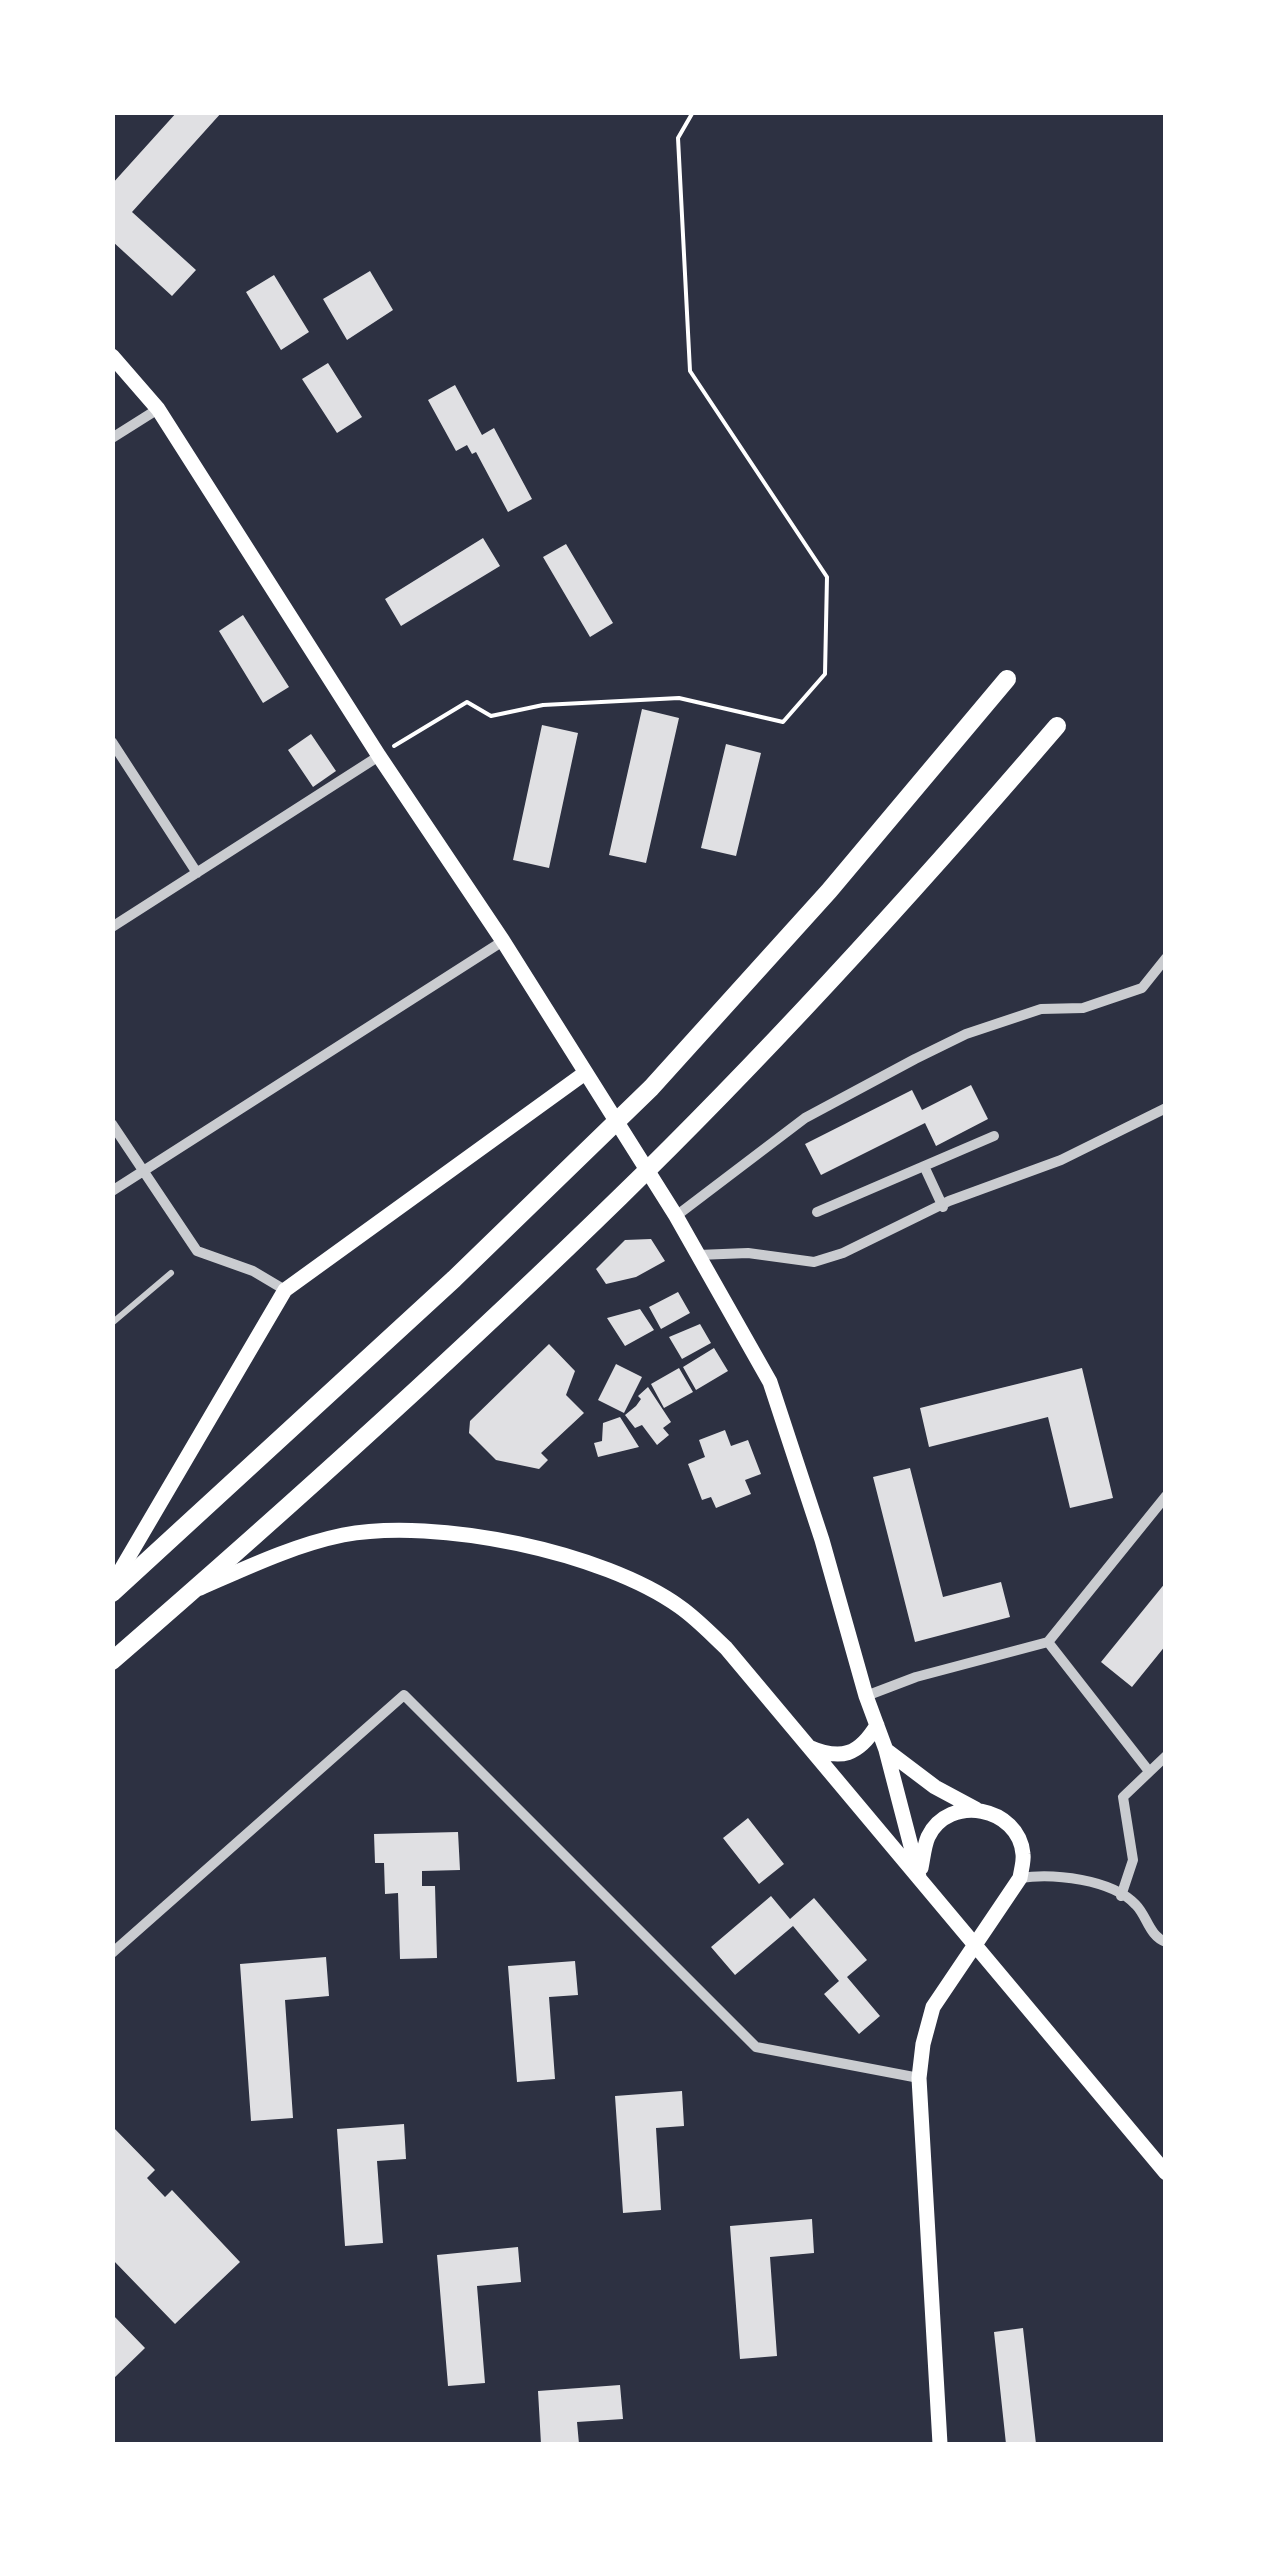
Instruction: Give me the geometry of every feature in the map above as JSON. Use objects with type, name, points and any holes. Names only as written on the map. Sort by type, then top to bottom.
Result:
[{"type":"main road","points":[[112,356],[158,409],[502,942],[676,1216],[770,1382],[886,1750],[919,1877]]},
{"type":"main road","points":[[112,1593],[454,1280],[651,1088],[829,891],[1007,679]]},
{"type":"main road","points":[[112,1661],[434,1374],[623,1194],[956,844],[1057,726]]},
{"type":"main road","points":[[112,1585],[285,1290],[585,1074]]},
{"type":"main road","points":[[192,1592],[268,1559],[342,1535],[409,1529],[505,1539],[621,1575],[679,1606],[726,1648],[1166,2173]]},
{"type":"main road","points":[[805,1745],[828,1756],[850,1752],[865,1744],[876,1725]]},
{"type":"main road","points":[[886,1750],[935,1787],[976,1809],[997,1815],[1015,1832],[1023,1854],[1020,1878],[933,2007],[923,2044],[919,2078],[940,2444]]},
{"type":"main road","points":[[919,1877],[928,1837],[938,1824],[958,1812],[976,1809]]},
{"type":"street","points":[[112,438],[158,409]]},
{"type":"street","points":[[112,742],[197,873]]},
{"type":"street","points":[[112,927],[379,756]]},
{"type":"street","points":[[112,1191],[502,942]]},
{"type":"street","points":[[676,1216],[805,1118],[900,1067],[966,1034],[1041,1009],[1083,1008],[1142,988],[1166,958]]},
{"type":"street","points":[[698,1255],[748,1253],[814,1262],[843,1253],[943,1205],[1061,1160],[1166,1108]]},
{"type":"street","points":[[112,1124],[197,1251],[253,1271],[285,1290]]},
{"type":"street","points":[[816,1212],[994,1136]]},
{"type":"street","points":[[924,1166],[943,1205]]},
{"type":"street","points":[[866,1696],[916,1677],[1048,1642],[1166,1496]]},
{"type":"street","points":[[1048,1642],[1148,1770]]},
{"type":"street","points":[[112,1953],[404,1695],[756,2047],[919,2078]]},
{"type":"street","points":[[1121,1896],[1133,1860],[1123,1797],[1166,1756]]},
{"type":"street","points":[[1020,1878],[1081,1878],[1135,1903],[1158,1939],[1166,1942]]},
{"type":"lane","points":[[112,1323],[172,1273]]},
{"type":"path","points":[[379,756],[467,702],[492,716],[542,706],[678,698],[782,722],[824,674],[827,578],[690,371],[678,138],[693,112]]},
{"type":"building","points":[[177,112],[222,112],[132,212],[196,270],[172,296],[112,241],[112,184]]},
{"type":"building","points":[[370,271],[393,310],[347,340],[323,299]]},
{"type":"building","points":[[274,275],[309,332],[281,350],[246,292]]},
{"type":"building","points":[[328,363],[362,417],[337,433],[302,379]]},
{"type":"building","points":[[455,385],[482,435],[494,428],[532,499],[508,512],[476,452],[472,454],[467,445],[456,451],[428,400]]},
{"type":"building","points":[[483,538],[500,566],[401,626],[385,599]]},
{"type":"building","points":[[566,544],[613,623],[590,637],[543,557]]},
{"type":"building","points":[[243,615],[289,687],[263,703],[219,631]]},
{"type":"building","points":[[642,709],[679,718],[646,863],[609,855]]},
{"type":"building","points":[[542,725],[578,733],[549,868],[513,860]]},
{"type":"building","points":[[311,734],[336,771],[313,787],[288,750]]},
{"type":"building","points":[[726,744],[761,753],[736,856],[701,848]]},
{"type":"building","points":[[971,1085],[988,1119],[936,1146],[925,1123],[821,1175],[805,1144],[912,1090],[922,1110]]},
{"type":"building","points":[[651,1239],[665,1261],[636,1277],[606,1284],[596,1269],[625,1240]]},
{"type":"building","points":[[678,1292],[690,1313],[661,1329],[649,1307]]},
{"type":"building","points":[[640,1309],[654,1330],[625,1346],[607,1318]]},
{"type":"building","points":[[700,1324],[711,1343],[682,1359],[669,1337]]},
{"type":"building","points":[[549,1344],[575,1371],[566,1395],[584,1413],[541,1453],[548,1460],[539,1469],[496,1460],[469,1433],[470,1421]]},
{"type":"building","points":[[714,1348],[728,1371],[696,1390],[683,1367]]},
{"type":"building","points":[[616,1364],[642,1377],[624,1413],[598,1400]]},
{"type":"building","points":[[679,1368],[693,1392],[664,1408],[651,1384]]},
{"type":"building","points":[[1082,1368],[1113,1498],[1070,1508],[1048,1417],[929,1447],[920,1408]]},
{"type":"building","points":[[648,1387],[671,1422],[663,1428],[669,1435],[657,1445],[642,1425],[635,1428],[625,1415]]},
{"type":"building","points":[[620,1417],[639,1447],[598,1457],[594,1443],[602,1441],[603,1423]]},
{"type":"building","points":[[725,1430],[731,1446],[748,1440],[761,1474],[745,1480],[751,1494],[716,1508],[711,1497],[702,1500],[688,1464],[705,1457],[699,1440]]},
{"type":"building","points":[[910,1468],[943,1597],[1001,1582],[1010,1617],[915,1642],[873,1477]]},
{"type":"building","points":[[1166,1582],[1166,1645],[1132,1687],[1101,1662]]},
{"type":"building","points":[[748,1818],[784,1864],[759,1884],[723,1838]]},
{"type":"building","points":[[458,1832],[460,1870],[422,1871],[422,1886],[435,1886],[437,1958],[400,1959],[398,1893],[385,1894],[384,1863],[375,1863],[374,1834]]},
{"type":"building","points":[[771,1896],[790,1919],[814,1898],[867,1960],[847,1977],[880,2016],[859,2034],[824,1994],[839,1981],[793,1926],[735,1975],[711,1947]]},
{"type":"building","points":[[326,1957],[329,1996],[285,2000],[293,2118],[251,2121],[240,1964]]},
{"type":"building","points":[[575,1961],[578,1995],[549,1997],[555,2079],[517,2082],[508,1966]]},
{"type":"building","points":[[682,2091],[684,2126],[656,2128],[661,2210],[623,2213],[615,2096]]},
{"type":"building","points":[[404,2124],[406,2159],[377,2161],[383,2243],[345,2246],[337,2129]]},
{"type":"building","points":[[112,2126],[155,2170],[147,2178],[165,2197],[172,2190],[240,2262],[175,2324],[112,2259]]},
{"type":"building","points":[[812,2219],[814,2253],[770,2257],[777,2356],[740,2359],[730,2226]]},
{"type":"building","points":[[518,2247],[521,2282],[477,2286],[485,2383],[448,2386],[437,2255]]},
{"type":"building","points":[[112,2314],[145,2348],[112,2380]]},
{"type":"building","points":[[1023,2328],[1036,2444],[1006,2444],[994,2332]]},
{"type":"building","points":[[620,2385],[623,2419],[577,2422],[579,2444],[541,2444],[538,2391]]}]
